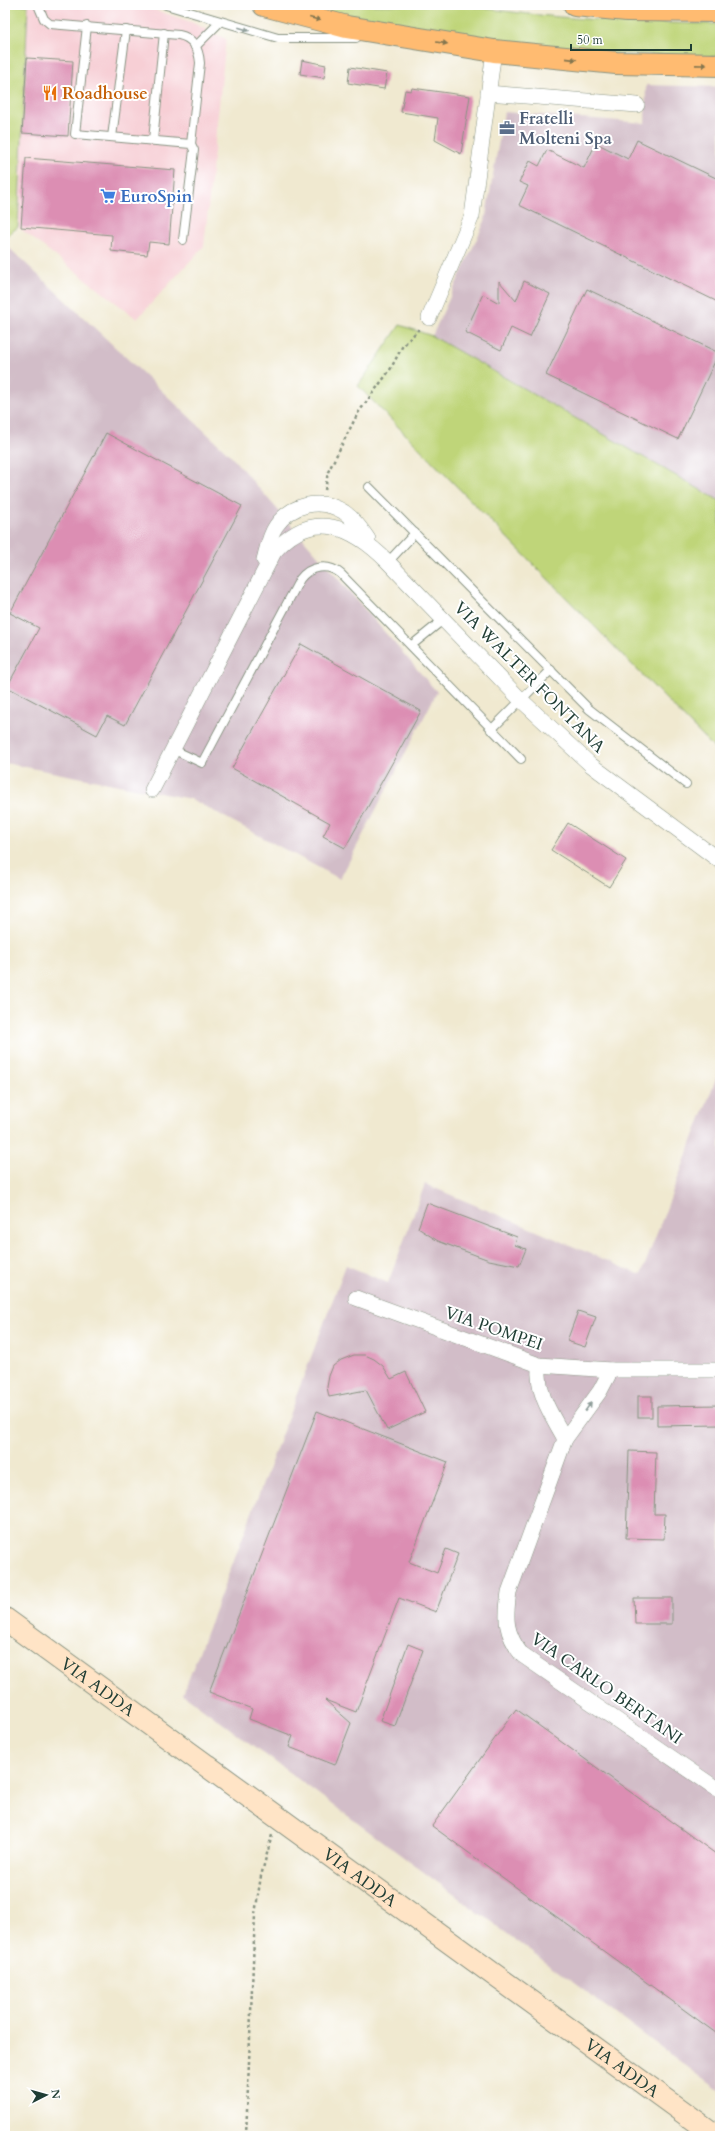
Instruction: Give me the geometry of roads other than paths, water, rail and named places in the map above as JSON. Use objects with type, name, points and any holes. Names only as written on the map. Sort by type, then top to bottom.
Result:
[{"type":"main road","points":[[264,5],[347,27],[494,51],[616,63],[720,65]]},
{"type":"main road","points":[[575,5],[627,10],[720,11]]},
{"type":"main road","name":"VIA ADDA","points":[[5,1619],[716,2136]]},
{"type":"street","points":[[429,318],[472,216],[494,51]]},
{"type":"street","points":[[488,93],[637,105]]},
{"type":"street","name":"VIA WALTER FONTANA","points":[[260,578],[271,535],[279,522],[289,512],[302,506],[326,505],[340,510],[351,519],[383,558]]},
{"type":"street","name":"VIA WALTER FONTANA","points":[[152,790],[269,560],[281,544],[294,535],[309,528],[325,527],[341,529],[361,538],[444,619],[520,699],[591,765],[720,861]]},
{"type":"street","name":"VIA POMPEI","points":[[356,1298],[539,1365],[611,1370],[720,1370]]},
{"type":"street","points":[[539,1365],[539,1385],[541,1396],[565,1438]]},
{"type":"street","name":"VIA CARLO BERTANI","points":[[611,1370],[600,1391],[565,1438],[509,1592],[506,1609],[507,1627],[511,1642],[522,1655],[720,1791]]},
{"type":"lane","points":[[38,5],[47,22],[185,36],[199,53],[200,63],[191,144],[194,150],[183,240]]},
{"type":"lane","points":[[166,5],[268,36],[289,40],[403,36]]},
{"type":"lane","points":[[195,47],[220,22]]},
{"type":"lane","points":[[87,26],[74,134],[191,144]]},
{"type":"lane","points":[[112,137],[126,30]]},
{"type":"lane","points":[[153,140],[164,33]]},
{"type":"lane","points":[[369,487],[589,709],[686,784]]},
{"type":"lane","points":[[383,558],[415,533]]},
{"type":"lane","points":[[172,749],[202,762],[300,579],[314,569],[328,567],[339,572],[412,645],[521,760]]},
{"type":"lane","points":[[412,645],[444,619]]},
{"type":"lane","points":[[491,730],[520,699],[551,670]]},
{"type":"place","name":"Roadhouse","points":[[50,93]]},
{"type":"place","name":"Fratelli Molteni Spa","points":[[507,128]]},
{"type":"place","name":"EuroSpin","points":[[108,196]]}]
